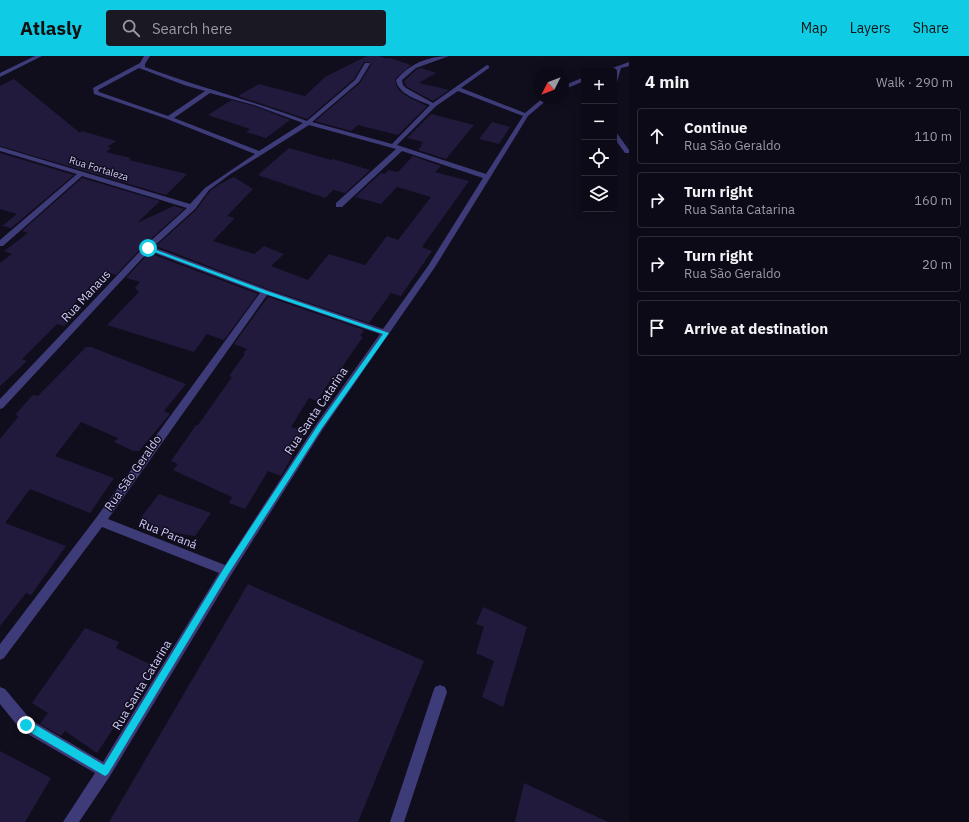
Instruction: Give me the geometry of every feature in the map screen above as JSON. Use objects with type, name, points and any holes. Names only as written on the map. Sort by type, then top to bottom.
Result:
[{"type":"street","points":[[0,75],[39,56]]},
{"type":"street","points":[[147,56],[142,64],[95,89],[96,93],[169,118],[259,153]]},
{"type":"street","points":[[434,105],[400,86],[399,80],[407,71],[420,63],[446,56]]},
{"type":"street","points":[[142,64],[142,68],[148,71],[209,91],[256,104],[308,123],[392,146],[488,177]]},
{"type":"street","name":"Rua Manaus","points":[[0,405],[148,248],[192,207],[207,189],[222,177],[308,123],[357,81],[367,64]]},
{"type":"street","points":[[617,74],[619,69],[629,64]]},
{"type":"street","points":[[392,146],[434,105],[459,89],[487,67]]},
{"type":"street","points":[[569,85],[581,80]]},
{"type":"street","points":[[459,89],[526,115]]},
{"type":"street","points":[[169,118],[209,91]]},
{"type":"street","name":"Rua Santa Catarina","points":[[70,822],[105,771],[227,571],[320,426],[431,267],[526,115],[539,104]]},
{"type":"street","points":[[617,137],[628,152]]},
{"type":"street","name":"Rua Fortaleza","points":[[0,149],[192,207]]},
{"type":"street","points":[[339,205],[400,149]]},
{"type":"street","points":[[0,244],[82,173]]},
{"type":"street","points":[[148,248],[265,292],[386,333]]},
{"type":"street","name":"Rua São Geraldo","points":[[0,654],[100,521],[265,292]]},
{"type":"street","name":"Rua Paraná","points":[[100,521],[227,571]]},
{"type":"street","points":[[398,822],[440,692]]},
{"type":"street","points":[[0,694],[26,725],[105,771]]},
{"type":"building","points":[[367,56],[379,56],[387,59],[390,58],[411,65],[395,79],[396,85],[399,90],[408,97],[427,106],[398,135],[358,125],[351,131],[315,121],[360,83],[371,65],[369,62],[364,62],[354,79],[307,119],[238,96],[259,84],[305,96],[325,77]]},
{"type":"building","points":[[421,68],[436,73],[419,83],[449,90],[433,101],[407,87],[404,81],[417,69]]},
{"type":"building","points":[[14,79],[80,133],[82,131],[116,141],[107,147],[111,148],[106,152],[131,158],[129,160],[187,174],[166,195],[0,146],[0,86]]},
{"type":"building","points":[[232,100],[254,106],[290,120],[266,138],[246,132],[250,129],[208,115]]},
{"type":"building","points":[[431,114],[474,125],[446,159],[418,150],[423,142],[407,138]]},
{"type":"building","points":[[492,122],[510,127],[499,144],[479,139]]},
{"type":"building","points":[[289,148],[370,170],[345,193],[333,190],[325,198],[258,175]]},
{"type":"building","points":[[0,153],[74,175],[11,228],[2,226],[17,214],[0,209]]},
{"type":"building","points":[[413,156],[441,166],[435,172],[469,181],[422,247],[432,251],[401,296],[391,293],[369,323],[268,289],[156,246],[196,210],[210,191],[234,177],[253,189],[227,216],[235,218],[213,241],[254,254],[264,246],[284,254],[271,266],[308,280],[329,254],[365,265],[387,236],[398,240],[431,197],[397,187],[381,204],[355,197],[381,173],[385,174],[389,170],[398,172]]},
{"type":"building","points":[[82,178],[160,201],[137,223],[174,206],[184,209],[144,245],[116,275],[107,272],[72,306],[82,309],[64,326],[57,324],[22,359],[27,361],[0,386],[0,263],[12,254],[4,251],[28,233],[22,231]]},
{"type":"building","points":[[149,253],[258,294],[224,340],[207,334],[194,352],[107,325],[139,292],[135,288],[140,282],[126,278]]},
{"type":"building","points":[[268,297],[364,330],[360,336],[363,337],[346,361],[336,380],[332,378],[317,401],[309,398],[291,427],[306,432],[281,476],[268,471],[245,509],[229,503],[232,497],[173,470],[178,464],[171,461],[232,377],[229,376],[247,349],[234,344]]},
{"type":"building","points":[[86,347],[91,347],[186,384],[164,411],[170,414],[139,451],[133,451],[114,442],[118,438],[81,422],[55,456],[114,478],[90,513],[30,489],[5,523],[66,546],[31,595],[26,593],[0,626],[0,439],[19,416],[15,415],[33,395],[38,396]]},
{"type":"building","points":[[159,494],[211,513],[195,536],[157,530],[139,520]]},
{"type":"building","points":[[248,584],[424,661],[358,822],[109,822]]},
{"type":"building","points":[[483,607],[527,627],[503,707],[482,697],[494,661],[476,653],[484,627],[476,624]]},
{"type":"building","points":[[85,628],[119,642],[116,648],[154,666],[97,753],[65,731],[61,736],[40,724],[48,713],[32,703]]},
{"type":"building","points":[[0,751],[51,778],[25,822],[0,822]]},
{"type":"building","points":[[524,783],[608,822],[515,822]]},
{"type":"route","points":[[26,725],[105,771],[227,571],[320,426],[386,333],[265,292],[148,248]]}]
